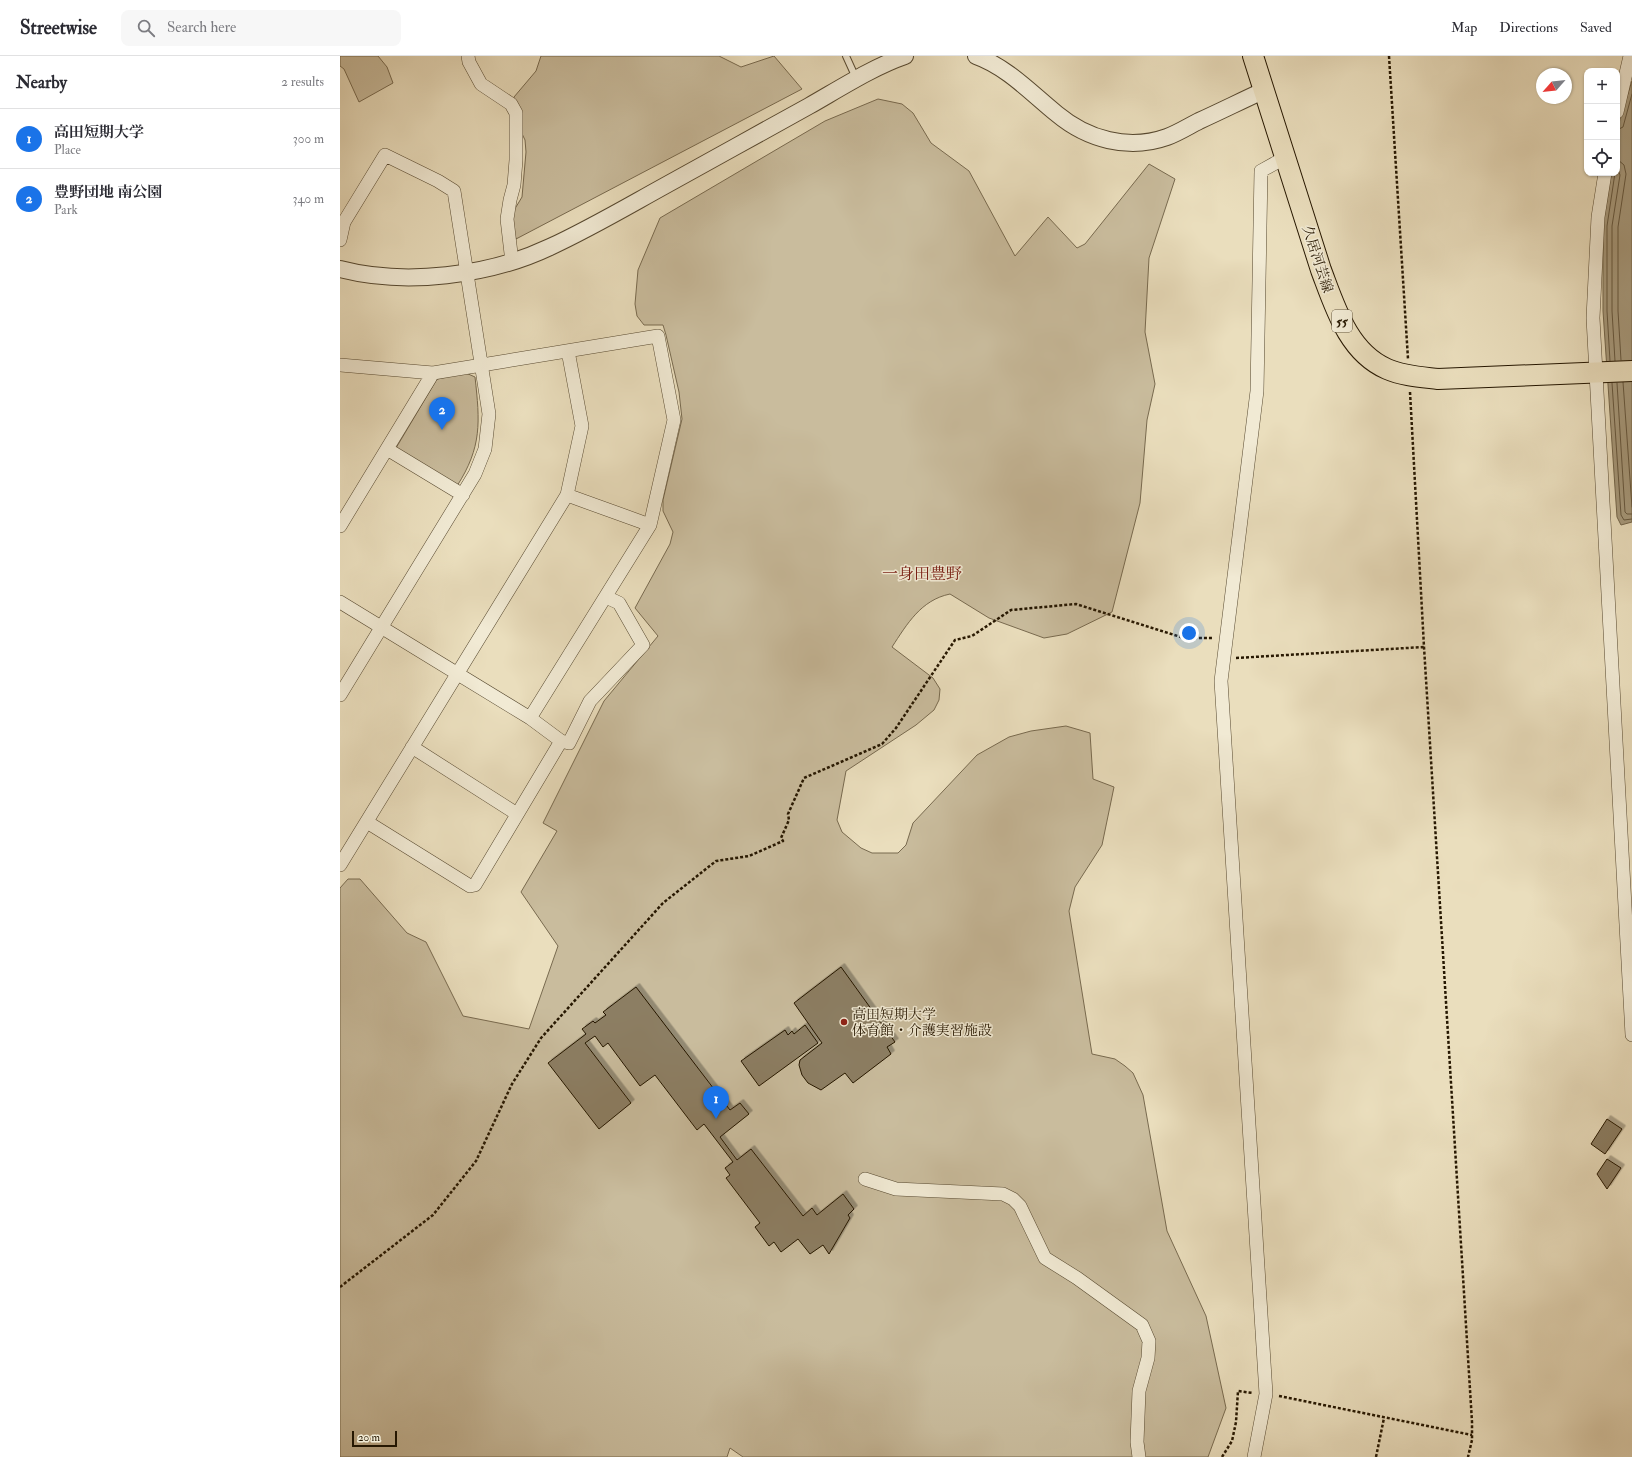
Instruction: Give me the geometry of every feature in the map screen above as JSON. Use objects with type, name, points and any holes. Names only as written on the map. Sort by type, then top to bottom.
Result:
[{"type":"main road","name":"久居河芸線","points":[[1253,56],[1321,270],[1344,326],[1356,346],[1371,360],[1387,369],[1409,376],[1438,379],[1632,371]]},
{"type":"street","points":[[468,56],[469,62],[481,84],[511,104],[516,113],[516,160],[514,185],[507,219],[512,262]]},
{"type":"street","points":[[340,270],[393,278],[466,272],[512,262],[549,248],[857,79],[905,56]]},
{"type":"street","points":[[976,56],[986,59],[1004,70],[1072,126],[1090,135],[1111,142],[1131,144],[1167,137],[1265,90]]},
{"type":"street","points":[[1619,104],[1630,56]]},
{"type":"street","points":[[340,240],[344,222],[385,155],[438,181],[454,191],[489,414],[488,433],[485,448],[475,474],[340,695]]},
{"type":"street","points":[[1254,1457],[1266,1394],[1221,681],[1257,391],[1261,171],[1286,157]]},
{"type":"street","points":[[1605,176],[1598,217],[1594,310],[1632,1035]]},
{"type":"street","points":[[340,366],[433,373],[658,336],[674,420],[650,525],[530,718]]},
{"type":"street","points":[[340,865],[567,495],[582,426],[568,351]]},
{"type":"street","points":[[340,526],[433,373]]},
{"type":"street","points":[[387,449],[463,495]]},
{"type":"street","points":[[567,495],[650,525]]},
{"type":"street","points":[[340,602],[380,628],[530,718],[561,741],[568,743],[590,701],[643,645],[619,603],[606,597]]},
{"type":"street","points":[[367,822],[470,886],[475,885],[561,741]]},
{"type":"street","points":[[412,747],[517,814]]},
{"type":"street","points":[[865,1180],[896,1189],[1003,1194],[1013,1199],[1020,1206],[1045,1258],[1077,1278],[1142,1325],[1149,1341],[1148,1358],[1139,1391],[1137,1442],[1139,1457]]},
{"type":"lane","points":[[846,56],[857,79]]},
{"type":"path","points":[[1389,56],[1472,1435],[1468,1457]]},
{"type":"path","points":[[340,1287],[433,1215],[476,1161],[512,1084],[541,1038],[663,903],[716,861],[749,856],[783,841],[781,838],[789,820],[788,814],[804,778],[882,744],[896,728],[955,640],[972,636],[1010,610],[1076,604],[1184,638],[1226,639]]},
{"type":"path","points":[[1223,659],[1424,647]]},
{"type":"path","points":[[1222,1457],[1232,1441],[1236,1422],[1238,1391],[1266,1394],[1472,1435]]},
{"type":"path","points":[[1376,1457],[1384,1418]]},
{"type":"shaded area","points":[[340,56],[378,56],[387,67],[393,83],[359,102],[344,69],[340,66]]},
{"type":"shaded area","points":[[541,56],[719,56],[741,67],[774,56],[802,89],[516,239],[510,217],[522,197],[526,152],[525,140],[515,119],[514,97],[536,71]]},
{"type":"shaded area","points":[[878,99],[902,104],[913,113],[931,143],[969,171],[1015,256],[1048,217],[1077,248],[1085,244],[1149,164],[1175,179],[1149,258],[1145,332],[1155,384],[1147,420],[1140,503],[1112,612],[1067,634],[1044,638],[989,618],[950,594],[940,597],[923,607],[909,622],[892,647],[933,678],[940,689],[939,700],[934,710],[916,725],[846,771],[837,820],[842,832],[861,848],[872,853],[898,853],[906,845],[913,823],[977,755],[1009,737],[1031,731],[1066,726],[1090,733],[1093,779],[1114,787],[1102,845],[1075,887],[1069,911],[1092,1054],[1115,1059],[1125,1066],[1133,1073],[1143,1095],[1167,1231],[1206,1316],[1226,1408],[1208,1457],[743,1457],[730,1448],[727,1457],[340,1457],[340,888],[348,879],[360,879],[407,933],[426,942],[463,1016],[529,1029],[558,946],[521,892],[557,831],[543,823],[604,701],[658,636],[635,608],[670,544],[673,532],[663,511],[663,500],[682,419],[679,392],[663,325],[644,325],[637,316],[635,304],[638,270],[660,218],[825,121]]},
{"type":"shaded area","points":[[466,373],[475,377],[478,408],[477,434],[471,459],[457,486],[396,448],[437,379]]},
{"type":"water","points":[[1632,81],[1632,522],[1621,525],[1617,517],[1603,311],[1603,225],[1611,176],[1620,176],[1620,118]]},
{"type":"building","name":"高田短期大学 体育館・介護実習施設","points":[[841,967],[895,1042],[887,1047],[891,1054],[853,1083],[845,1073],[821,1090],[808,1083],[802,1075],[799,1065],[800,1060],[822,1043],[794,1003]]},
{"type":"building","points":[[636,987],[730,1110],[740,1103],[749,1114],[720,1137],[737,1160],[751,1149],[803,1216],[812,1208],[817,1215],[843,1194],[854,1209],[848,1215],[850,1218],[829,1254],[823,1245],[810,1254],[798,1239],[781,1252],[774,1242],[769,1246],[755,1227],[760,1223],[726,1178],[730,1175],[725,1168],[733,1162],[704,1124],[697,1130],[655,1075],[640,1086],[608,1043],[603,1047],[595,1036],[585,1043],[631,1103],[599,1129],[548,1063],[586,1034],[582,1029],[593,1021],[595,1023],[606,1015],[603,1012]]},
{"type":"building","points":[[805,1025],[818,1043],[759,1086],[741,1061],[785,1030],[788,1035],[792,1031],[794,1034]]},
{"type":"building","points":[[1607,1119],[1622,1129],[1605,1154],[1591,1144]]},
{"type":"building","points":[[1607,1159],[1621,1168],[1607,1189],[1597,1174]]},
{"type":"place","name":"豊野団地 南公園","points":[[442,430]]},
{"type":"place","name":"高田短期大学 体育館・介護実習施設","points":[[844,1022]]},
{"type":"place","name":"高田短期大学","points":[[716,1119]]},
{"type":"district","name":"一身田豊野","points":[[922,573]]}]
